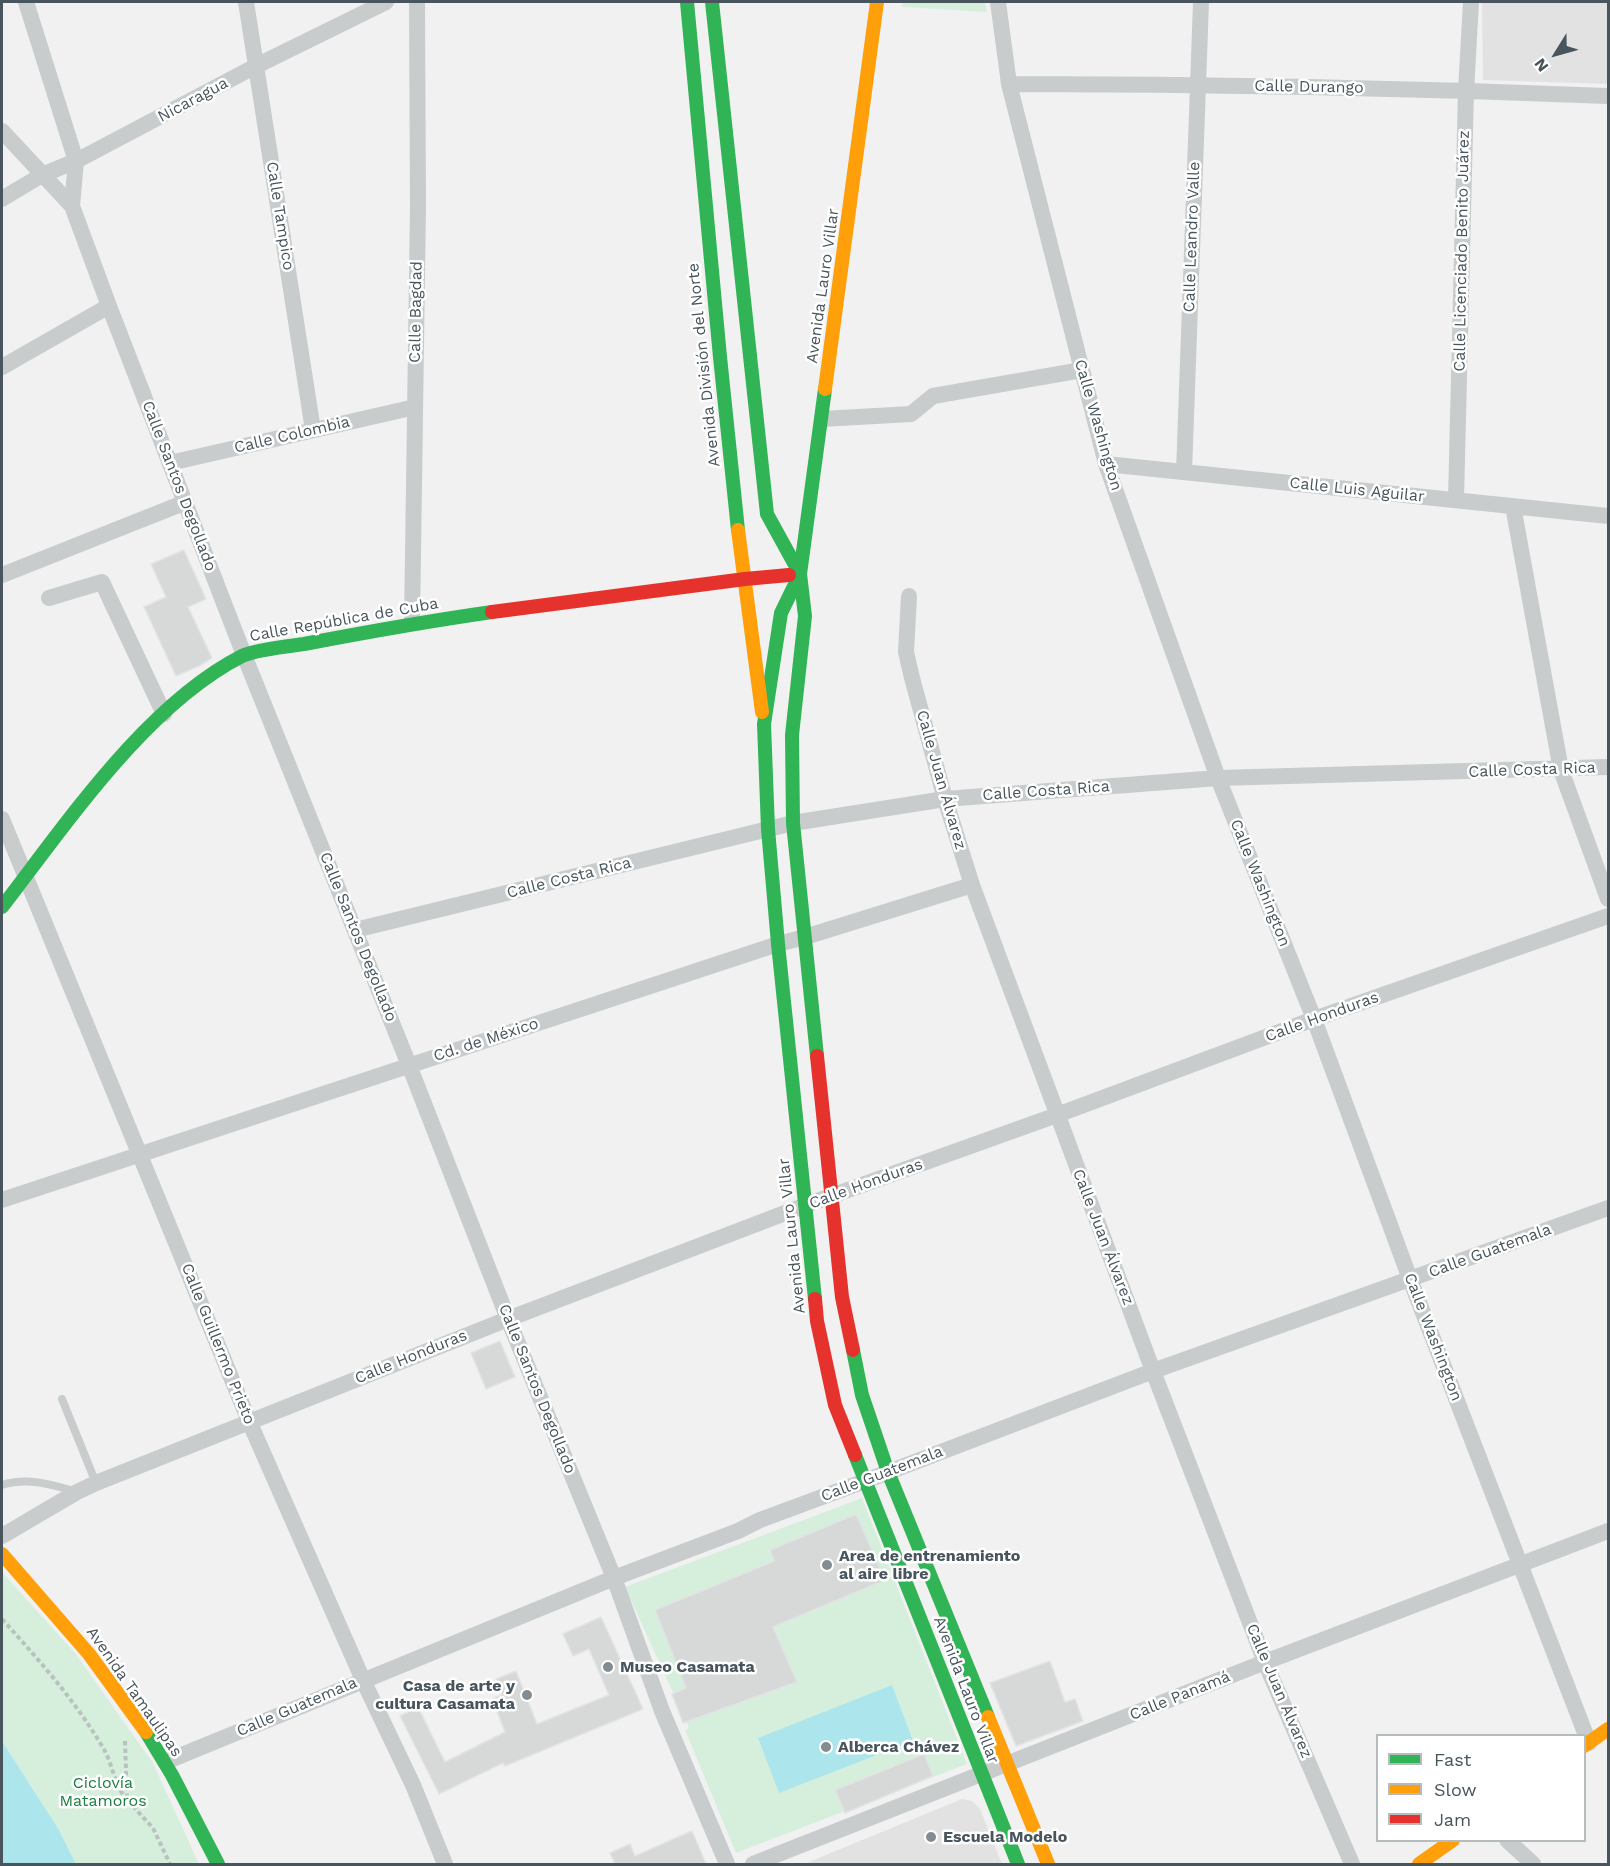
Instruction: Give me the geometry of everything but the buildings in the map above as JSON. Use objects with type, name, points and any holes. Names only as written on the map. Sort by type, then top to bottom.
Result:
[{"type":"main road","name":"Avenida División del Norte","points":[[687,2],[731,322],[767,514],[800,574]]},
{"type":"main road","name":"Avenida División del Norte","points":[[712,2],[745,579],[764,724]]},
{"type":"main road","name":"Avenida Lauro Villar","points":[[877,2],[800,574],[806,616],[792,735],[793,823],[842,1297],[862,1395],[888,1472],[1048,1864]]},
{"type":"main road","name":"Avenida Lauro Villar","points":[[800,574],[781,613],[764,724],[768,829],[778,944],[817,1321],[835,1405],[1018,1864]]},
{"type":"main road","name":"Calle República de Cuba","points":[[2,907],[110,769],[164,714],[229,663],[244,655],[412,623],[745,579],[800,574]]},
{"type":"main road","name":"Avenida Tamaulipas","points":[[2,1554],[89,1653],[124,1701],[165,1762],[218,1864]]},
{"type":"main road","points":[[1587,1745],[1608,1729]]},
{"type":"main road","points":[[1419,1864],[1450,1842]]},
{"type":"street","name":"Calle Santos Degollado","points":[[26,2],[76,161],[72,206],[109,306],[244,655],[409,1065],[508,1319],[614,1578],[662,1711],[727,1864]]},
{"type":"street","name":"Calle Tampico","points":[[246,2],[313,430]]},
{"type":"street","name":"Nicaragua","points":[[2,199],[42,175],[76,161],[256,66],[386,2]]},
{"type":"street","name":"Calle Bagdad","points":[[412,623],[418,206],[417,2]]},
{"type":"street","name":"Calle Washington","points":[[998,2],[1009,84],[1106,464],[1218,778],[1314,1019],[1583,1734]]},
{"type":"street","name":"Calle Leandro Valle","points":[[1184,472],[1201,2]]},
{"type":"street","name":"Calle Licenciado Benito Juárez","points":[[1456,500],[1466,91],[1471,2]]},
{"type":"street","name":"Calle Durango","points":[[1009,84],[1198,84],[1608,96]]},
{"type":"street","points":[[2,131],[72,206]]},
{"type":"street","points":[[2,367],[109,306]]},
{"type":"street","points":[[822,419],[911,414],[933,396],[1082,370]]},
{"type":"street","name":"Calle Colombia","points":[[170,462],[414,407]]},
{"type":"street","name":"Calle Luis Aguilar","points":[[1106,464],[1608,516]]},
{"type":"street","points":[[2,575],[186,502]]},
{"type":"street","points":[[1513,506],[1561,770],[1608,899]]},
{"type":"street","points":[[49,598],[102,582],[164,714]]},
{"type":"street","name":"Calle Juan Álvarez","points":[[909,596],[906,652],[945,799],[972,885],[1153,1371],[1266,1662],[1352,1864]]},
{"type":"street","name":"Calle Costa Rica","points":[[355,930],[793,823],[945,799],[1218,778],[1608,767]]},
{"type":"street","name":"Calle Guillermo Prieto","points":[[2,819],[249,1421],[363,1680],[413,1785],[445,1864]]},
{"type":"street","name":"Cd. de México","points":[[2,1200],[778,944],[972,885]]},
{"type":"street","name":"Calle Honduras","points":[[2,1536],[76,1492],[96,1483],[508,1319],[806,1206],[1314,1019],[1608,916]]},
{"type":"street","name":"Calle Guatemala","points":[[165,1762],[614,1578],[738,1531],[760,1520],[1153,1371],[1608,1208]]},
{"type":"street","name":"Calle Panamá","points":[[753,1864],[1266,1662],[1608,1531]]},
{"type":"street","points":[[1509,1842],[1533,1864]]},
{"type":"lane","points":[[62,1399],[96,1483]]},
{"type":"lane","points":[[2,1485],[11,1481],[39,1481],[76,1492]]},
{"type":"path","points":[[2,1619],[62,1687],[104,1748],[119,1790],[153,1828],[170,1864]]},
{"type":"path","points":[[125,1734],[127,1800]]},
{"type":"shaded area","points":[[1482,2],[1608,2],[1608,84],[1483,80]]},
{"type":"shaded area","name":"Escuela Modelo","points":[[962,1799],[972,1801],[980,1809],[1002,1864],[804,1864]]},
{"type":"green space","points":[[903,2],[985,2],[987,12],[902,7]]},
{"type":"green space","points":[[862,1498],[967,1764],[736,1853],[685,1730],[689,1728],[625,1587]]},
{"type":"green space","name":"Ciclovía Matamoros","points":[[2,1572],[75,1653],[153,1763],[199,1864],[76,1864],[59,1830],[2,1741]]},
{"type":"water","points":[[892,1685],[913,1741],[779,1793],[758,1738]]},
{"type":"water","points":[[2,1741],[59,1830],[76,1864],[2,1864]]},
{"type":"traffic: fast","points":[[687,2],[738,530]]},
{"type":"traffic: fast","points":[[712,2],[767,514],[800,574],[789,575]]},
{"type":"traffic: fast","points":[[817,1056],[793,823],[792,735],[805,616],[800,574],[825,389]]},
{"type":"traffic: fast","points":[[800,574],[781,613],[764,724],[768,829],[778,944],[815,1299]]},
{"type":"traffic: fast","points":[[2,907],[110,768],[173,704],[207,677],[242,656],[272,648],[492,612]]},
{"type":"traffic: fast","points":[[853,1350],[862,1395],[888,1472],[988,1717]]},
{"type":"traffic: fast","points":[[855,1455],[1018,1864]]},
{"type":"traffic: fast","points":[[146,1732],[172,1775],[218,1864]]},
{"type":"traffic: slow","points":[[825,389],[877,2]]},
{"type":"traffic: slow","points":[[738,530],[762,712]]},
{"type":"traffic: slow","points":[[2,1554],[89,1654],[146,1732]]},
{"type":"traffic: slow","points":[[988,1717],[1048,1864]]},
{"type":"traffic: slow","points":[[1586,1745],[1608,1729]]},
{"type":"traffic: slow","points":[[1419,1864],[1450,1842]]},
{"type":"traffic: jam","points":[[492,612],[789,575]]},
{"type":"traffic: jam","points":[[817,1056],[842,1297],[853,1350]]},
{"type":"traffic: jam","points":[[815,1299],[817,1321],[835,1405],[855,1455]]},
{"type":"place","name":"Area de entrenamiento al aire libre","points":[[827,1565]]},
{"type":"place","name":"Museo Casamata","points":[[608,1667]]},
{"type":"place","name":"Casa de arte y cultura Casamata","points":[[527,1695]]},
{"type":"place","name":"Alberca Chávez","points":[[826,1747]]},
{"type":"place","name":"Escuela Modelo","points":[[931,1837]]}]
